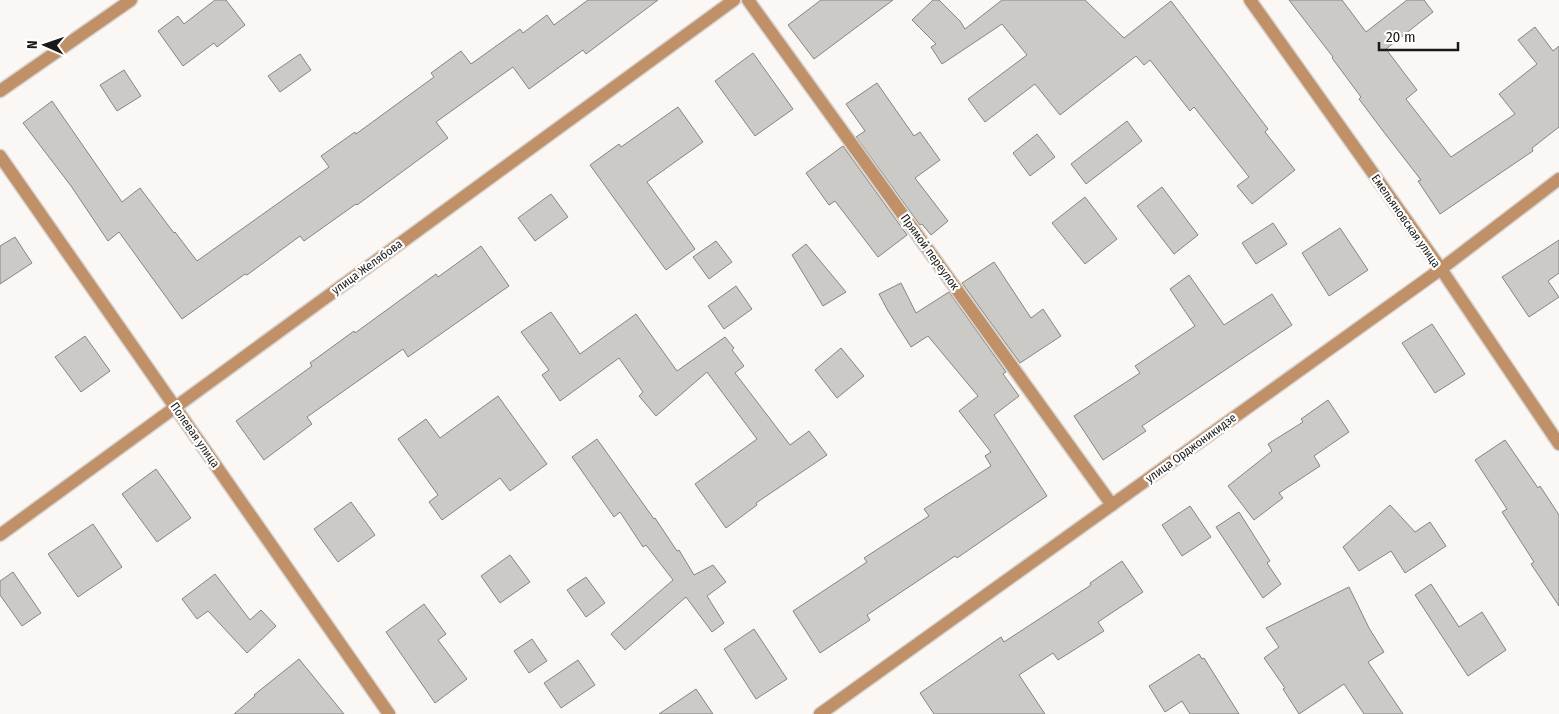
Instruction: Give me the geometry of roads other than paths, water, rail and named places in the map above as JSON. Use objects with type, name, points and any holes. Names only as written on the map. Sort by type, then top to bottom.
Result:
[{"type":"street","points":[[0,91],[131,0]]},
{"type":"street","name":"улица Желябова","points":[[0,535],[734,0]]},
{"type":"street","name":"Прямой переулок","points":[[748,0],[1112,505]]},
{"type":"street","name":"Емельяновская улица","points":[[1250,0],[1441,269],[1559,444]]},
{"type":"street","name":"Полевая улица","points":[[0,156],[389,714]]},
{"type":"street","name":"улица Орджоникидзе","points":[[820,714],[1441,269],[1559,179]]}]
